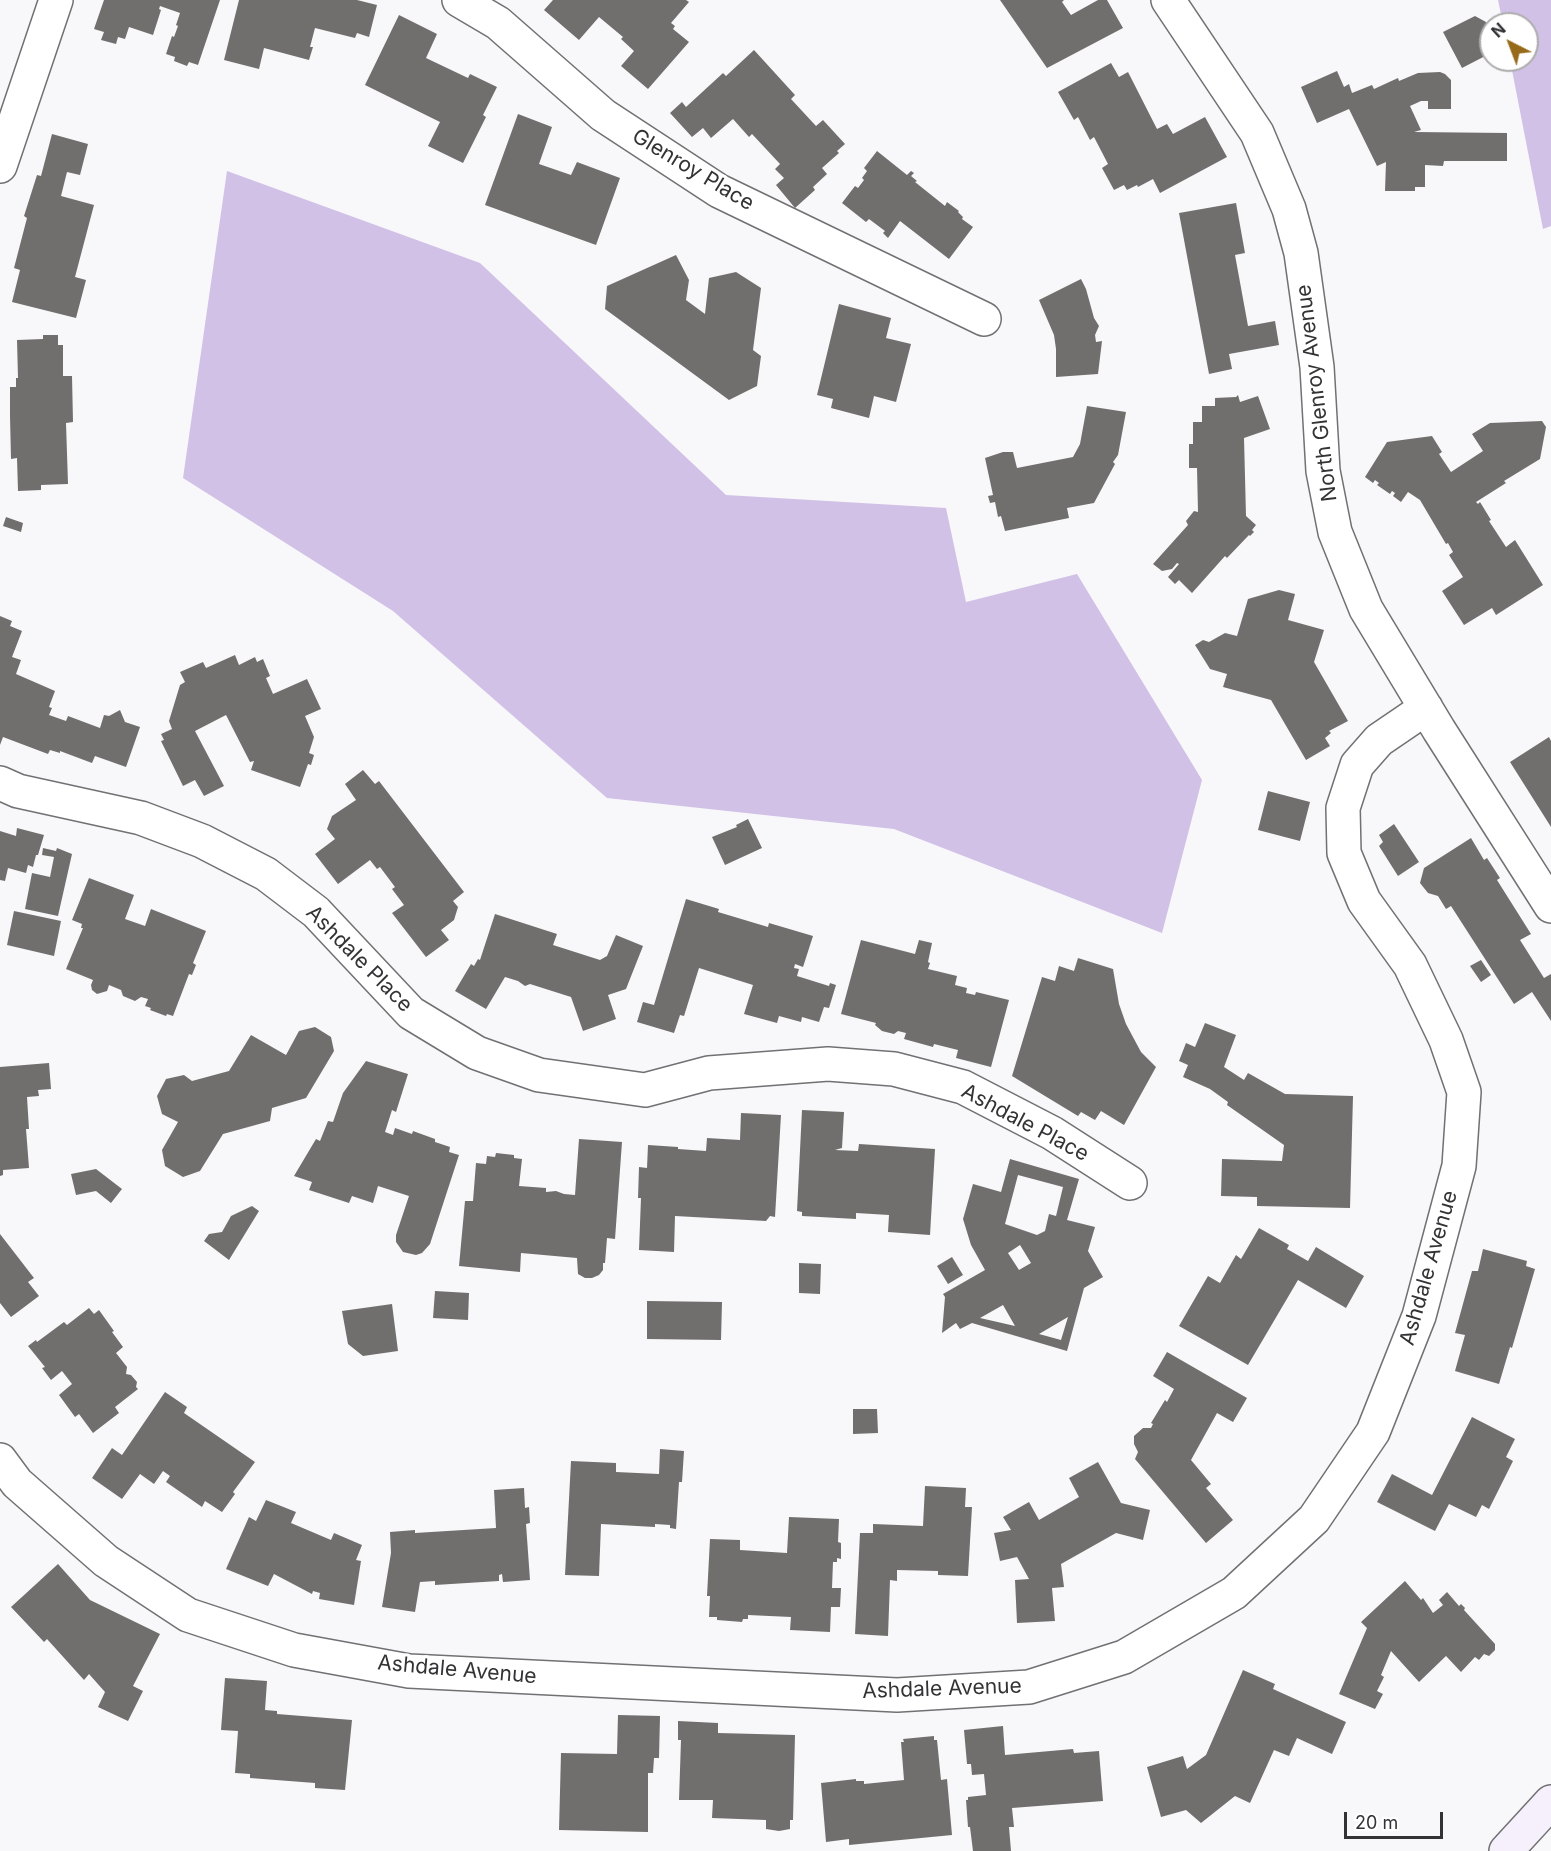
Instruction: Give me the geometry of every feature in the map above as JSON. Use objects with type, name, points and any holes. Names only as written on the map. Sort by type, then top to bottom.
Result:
[{"type":"main road","points":[[1506,1851],[1551,1802]]},
{"type":"street","points":[[0,166],[56,0]]},
{"type":"street","name":"Glenroy Place","points":[[459,0],[498,23],[603,115],[719,191],[984,318]]},
{"type":"street","name":"North Glenroy Avenue","points":[[1168,0],[1257,133],[1289,209],[1301,253],[1317,367],[1323,471],[1335,532],[1366,609],[1551,906]]},
{"type":"street","name":"Ashdale Avenue","points":[[0,1460],[17,1483],[106,1561],[188,1615],[294,1650],[409,1671],[897,1695],[1029,1687],[1124,1657],[1234,1593],[1314,1519],[1373,1432],[1419,1316],[1459,1166],[1464,1092],[1446,1040],[1410,965],[1364,901],[1344,853],[1342,808],[1357,765],[1379,740],[1426,708]]},
{"type":"street","name":"Ashdale Place","points":[[0,783],[18,791],[141,818],[202,841],[266,874],[316,912],[411,1013],[477,1053],[539,1074],[645,1090],[709,1073],[828,1064],[894,1069],[963,1087],[1052,1133],[1130,1183]]},
{"type":"shaded area","points":[[1498,0],[1551,0],[1551,226],[1543,229],[1512,72],[1539,72],[1539,12],[1500,12]]},
{"type":"shaded area","points":[[227,171],[480,263],[726,495],[946,508],[966,602],[1077,574],[1202,780],[1162,933],[894,829],[607,798],[393,611],[183,478]]},
{"type":"building","points":[[104,0],[220,0],[198,65],[189,62],[187,66],[174,61],[175,57],[166,54],[178,26],[176,25],[180,13],[160,6],[161,10],[153,35],[129,27],[125,39],[118,37],[116,44],[101,40],[104,32],[94,29]]},
{"type":"building","points":[[239,0],[357,0],[377,5],[369,37],[357,33],[355,38],[315,28],[309,60],[264,48],[259,69],[224,60]]},
{"type":"building","points":[[553,0],[686,0],[689,2],[671,23],[675,26],[673,29],[689,42],[648,89],[621,66],[634,51],[621,39],[623,37],[599,17],[579,40],[544,10]]},
{"type":"building","points":[[1000,0],[1064,0],[1062,2],[1071,15],[1098,0],[1107,0],[1123,28],[1047,68]]},
{"type":"building","points":[[399,15],[437,34],[426,58],[468,78],[470,74],[497,87],[483,115],[486,117],[463,163],[428,146],[440,122],[365,85]]},
{"type":"building","points":[[1475,16],[1479,18],[1479,59],[1462,68],[1443,32]]},
{"type":"building","points":[[754,50],[795,95],[791,99],[816,126],[823,120],[845,144],[837,151],[839,153],[822,168],[827,174],[813,187],[815,190],[795,208],[776,185],[784,178],[775,169],[780,164],[752,134],[749,137],[733,119],[711,138],[703,128],[692,137],[670,113],[682,102],[686,107],[723,73],[726,76]]},
{"type":"building","points":[[1111,63],[1119,77],[1128,72],[1157,129],[1167,124],[1173,134],[1205,117],[1227,157],[1160,193],[1153,179],[1138,187],[1137,185],[1127,190],[1124,185],[1114,190],[1102,168],[1108,164],[1094,137],[1090,140],[1078,117],[1074,120],[1058,92]]},
{"type":"building","points":[[1337,71],[1344,87],[1349,84],[1352,93],[1372,85],[1374,89],[1398,78],[1399,81],[1418,73],[1440,72],[1445,74],[1451,80],[1451,109],[1428,109],[1428,101],[1421,101],[1410,106],[1421,130],[1414,132],[1507,133],[1507,161],[1444,161],[1443,166],[1425,165],[1425,187],[1415,187],[1415,191],[1385,191],[1386,162],[1377,166],[1349,109],[1317,123],[1301,87]]},
{"type":"building","points":[[518,114],[552,127],[539,164],[571,175],[577,162],[620,178],[596,245],[485,205]]},
{"type":"building","points":[[52,134],[88,144],[80,175],[67,172],[61,196],[94,205],[75,277],[86,280],[76,318],[12,302],[20,270],[14,268],[27,218],[24,216],[37,175],[41,176]]},
{"type":"building","points":[[877,151],[907,175],[911,171],[914,173],[911,176],[917,181],[915,182],[945,206],[947,202],[959,211],[962,219],[973,227],[949,259],[900,221],[888,238],[883,233],[885,231],[869,219],[866,222],[842,203],[855,186],[858,188],[864,180],[862,178],[867,171],[864,168]]},
{"type":"building","points":[[1236,203],[1245,253],[1235,255],[1248,326],[1275,321],[1279,345],[1229,354],[1232,369],[1209,374],[1179,213]]},
{"type":"building","points":[[676,255],[689,280],[686,300],[705,314],[709,278],[736,272],[761,288],[753,350],[761,356],[757,386],[729,400],[605,309],[607,286]]},
{"type":"building","points":[[1081,279],[1094,318],[1099,326],[1095,335],[1096,342],[1102,341],[1098,374],[1056,377],[1054,335],[1039,300]]},
{"type":"building","points":[[839,304],[891,318],[886,338],[911,344],[896,402],[874,396],[869,418],[831,408],[833,399],[817,395]]},
{"type":"building","points":[[43,335],[58,335],[58,345],[63,345],[63,376],[72,376],[73,422],[66,423],[68,484],[41,485],[41,490],[18,491],[17,458],[11,459],[10,416],[10,387],[16,387],[16,378],[18,378],[17,340],[43,339]]},
{"type":"building","points":[[1238,395],[1240,402],[1258,396],[1270,429],[1244,438],[1246,516],[1256,525],[1252,530],[1254,532],[1227,558],[1225,556],[1192,593],[1179,580],[1175,584],[1168,577],[1179,564],[1177,563],[1172,569],[1162,571],[1153,564],[1188,525],[1186,521],[1194,511],[1198,512],[1197,468],[1189,468],[1189,444],[1193,444],[1193,422],[1202,422],[1202,406],[1215,406],[1215,398]]},
{"type":"building","points":[[1087,406],[1126,412],[1118,455],[1113,462],[1115,464],[1094,503],[1067,508],[1069,518],[1005,531],[1001,516],[998,517],[995,502],[990,503],[988,496],[993,495],[985,458],[1003,452],[1013,452],[1017,468],[1073,457],[1080,444]]},
{"type":"building","points":[[1542,421],[1546,427],[1540,459],[1504,481],[1506,483],[1476,502],[1478,504],[1480,502],[1506,547],[1515,540],[1543,585],[1496,615],[1492,608],[1464,625],[1442,591],[1463,577],[1449,555],[1453,552],[1448,543],[1446,544],[1420,500],[1408,492],[1401,502],[1393,496],[1395,493],[1392,491],[1390,494],[1377,485],[1379,483],[1375,480],[1373,483],[1365,477],[1387,442],[1432,436],[1442,452],[1439,454],[1451,472],[1483,451],[1472,434],[1490,423]]},
{"type":"building","points":[[6,517],[23,523],[21,532],[3,526]]},
{"type":"building","points":[[1279,590],[1295,594],[1288,620],[1324,630],[1314,662],[1348,721],[1329,731],[1331,733],[1325,738],[1330,746],[1306,760],[1271,700],[1223,687],[1227,674],[1210,669],[1195,645],[1203,640],[1209,642],[1225,633],[1237,636],[1248,599]]},
{"type":"building","points":[[0,616],[12,621],[10,626],[22,631],[12,657],[21,660],[16,674],[55,691],[49,707],[52,708],[49,715],[66,721],[68,716],[100,728],[104,715],[109,716],[120,710],[125,722],[140,727],[126,767],[95,756],[92,763],[60,751],[60,753],[50,750],[48,754],[3,737],[0,745]]},
{"type":"building","points":[[235,655],[239,665],[255,657],[257,662],[263,659],[270,676],[266,678],[273,694],[307,679],[321,709],[305,716],[314,737],[309,753],[314,755],[311,765],[308,764],[300,787],[251,770],[254,761],[250,762],[226,715],[195,731],[224,786],[204,796],[195,780],[183,786],[161,741],[164,740],[161,734],[172,729],[169,721],[180,685],[185,682],[180,672],[203,662],[206,668]]},
{"type":"building","points":[[1549,737],[1551,741],[1551,827],[1510,762]]},
{"type":"building","points":[[363,770],[375,784],[379,781],[464,892],[453,901],[458,907],[454,920],[441,930],[449,940],[426,957],[392,913],[404,905],[392,889],[395,887],[380,867],[377,869],[370,860],[338,884],[315,854],[335,839],[327,829],[332,816],[356,800],[345,784]]},
{"type":"building","points":[[1268,791],[1310,802],[1300,841],[1258,830]]},
{"type":"building","points":[[748,819],[762,848],[725,865],[712,837],[737,827],[736,825]]},
{"type":"building","points":[[1394,824],[1419,862],[1398,876],[1379,846],[1383,842],[1379,835]]},
{"type":"building","points":[[17,828],[44,835],[38,855],[36,855],[33,867],[28,865],[26,873],[8,868],[5,881],[0,880],[0,831],[16,836]]},
{"type":"building","points":[[1471,838],[1484,860],[1487,858],[1500,878],[1497,880],[1531,934],[1520,940],[1544,978],[1551,974],[1551,1021],[1532,992],[1514,1004],[1451,906],[1446,909],[1438,896],[1428,893],[1420,883],[1424,868]]},
{"type":"building","points":[[43,848],[56,851],[57,848],[72,854],[58,916],[25,909],[32,873],[50,877],[54,857],[42,855]]},
{"type":"building","points":[[89,878],[134,895],[125,919],[145,926],[151,909],[206,931],[193,963],[196,965],[192,975],[189,974],[173,1016],[150,1010],[151,1008],[145,1006],[148,999],[141,997],[135,1001],[123,996],[121,990],[109,985],[107,991],[97,994],[92,990],[93,980],[66,969],[83,928],[81,928],[82,924],[72,920]]},
{"type":"building","points":[[686,899],[719,909],[718,912],[768,927],[769,923],[813,936],[803,967],[795,964],[794,968],[799,969],[797,976],[829,986],[830,983],[836,985],[829,1008],[824,1007],[819,1022],[802,1017],[801,1022],[779,1016],[777,1023],[744,1014],[753,985],[699,968],[684,1016],[680,1015],[674,1033],[637,1022],[643,1002],[654,1005]]},
{"type":"building","points":[[14,911],[61,921],[54,956],[7,945]]},
{"type":"building","points":[[495,914],[557,934],[553,945],[600,960],[607,956],[616,935],[643,946],[626,989],[608,995],[616,1019],[583,1031],[571,997],[530,984],[525,986],[505,977],[486,1009],[455,991],[471,964],[474,966],[478,959],[480,960]]},
{"type":"building","points":[[861,940],[915,954],[919,940],[932,943],[928,969],[957,976],[955,985],[967,988],[966,993],[975,995],[976,992],[1009,1000],[991,1067],[956,1058],[958,1050],[934,1044],[933,1047],[904,1039],[906,1033],[898,1031],[894,1034],[882,1031],[875,1025],[876,1023],[841,1014]]},
{"type":"building","points":[[1078,958],[1113,969],[1119,1004],[1126,1024],[1141,1052],[1156,1067],[1124,1125],[1101,1111],[1095,1120],[1081,1112],[1078,1116],[1012,1076],[1042,977],[1055,981],[1059,966],[1074,971]]},
{"type":"building","points":[[1481,960],[1491,975],[1481,982],[1470,966]]},
{"type":"building","points":[[1205,1023],[1236,1035],[1224,1067],[1244,1080],[1248,1073],[1285,1094],[1353,1096],[1350,1208],[1257,1206],[1257,1197],[1221,1196],[1222,1159],[1282,1161],[1284,1145],[1227,1105],[1228,1102],[1210,1089],[1183,1077],[1188,1065],[1179,1061],[1186,1043],[1195,1047]]},
{"type":"building","points":[[315,1027],[331,1037],[334,1051],[306,1098],[272,1108],[270,1121],[223,1134],[200,1171],[183,1177],[165,1166],[162,1150],[178,1122],[162,1114],[157,1096],[166,1079],[184,1075],[192,1081],[229,1071],[251,1035],[286,1055],[299,1031]]},
{"type":"building","points":[[366,1061],[408,1074],[396,1112],[392,1110],[385,1132],[393,1135],[395,1128],[412,1134],[413,1131],[435,1139],[435,1142],[450,1147],[449,1152],[459,1155],[430,1244],[422,1253],[416,1255],[403,1252],[396,1242],[396,1235],[409,1196],[378,1186],[373,1203],[352,1196],[349,1203],[309,1190],[312,1182],[294,1176],[316,1139],[320,1141],[328,1121],[333,1122],[343,1093]]},
{"type":"building","points":[[49,1063],[51,1089],[38,1090],[39,1096],[27,1097],[29,1129],[26,1129],[29,1168],[3,1170],[3,1175],[0,1176],[0,1067]]},
{"type":"building","points":[[802,1110],[844,1112],[842,1148],[835,1150],[858,1151],[859,1144],[935,1149],[930,1235],[888,1232],[889,1215],[856,1213],[856,1219],[802,1216],[802,1212],[797,1211]]},
{"type":"building","points":[[741,1113],[781,1115],[775,1217],[770,1216],[766,1221],[675,1216],[674,1252],[639,1250],[641,1198],[638,1198],[639,1167],[647,1168],[648,1145],[706,1151],[707,1138],[740,1140]]},
{"type":"building","points":[[579,1139],[622,1142],[615,1239],[607,1238],[605,1263],[599,1275],[585,1278],[578,1274],[577,1258],[521,1253],[520,1272],[459,1266],[465,1201],[473,1201],[476,1163],[486,1164],[487,1156],[495,1157],[496,1153],[514,1155],[514,1158],[522,1159],[519,1186],[546,1188],[546,1192],[556,1191],[575,1195]]},
{"type":"building","points":[[1010,1159],[1079,1179],[1067,1220],[1095,1227],[1088,1251],[1103,1277],[1084,1288],[1067,1351],[972,1323],[960,1329],[956,1323],[942,1333],[945,1297],[943,1294],[985,1270],[971,1245],[963,1219],[973,1184],[1001,1192]],"holes":[[[1018,1175],[1063,1187],[1056,1216],[1049,1214],[1045,1231],[1037,1235],[1005,1224]],[[1020,1245],[1031,1263],[1019,1270],[1008,1253]],[[1003,1305],[1015,1326],[980,1318]],[[1068,1317],[1061,1340],[1039,1334]]]},
{"type":"building","points":[[96,1169],[122,1189],[111,1203],[96,1191],[76,1195],[71,1174]]},
{"type":"building","points":[[252,1206],[259,1211],[229,1260],[204,1241],[209,1234],[222,1232],[231,1216]]},
{"type":"building","points":[[1259,1228],[1289,1245],[1287,1249],[1308,1261],[1316,1247],[1364,1276],[1346,1308],[1298,1280],[1248,1365],[1179,1326],[1208,1276],[1220,1283],[1236,1255],[1241,1259]]},
{"type":"building","points":[[0,1234],[34,1278],[28,1282],[39,1296],[11,1317],[0,1303]]},
{"type":"building","points":[[1483,1249],[1527,1261],[1526,1266],[1535,1269],[1499,1384],[1455,1371],[1465,1335],[1455,1333],[1472,1271],[1478,1271]]},
{"type":"building","points":[[952,1257],[963,1275],[948,1284],[937,1266]]},
{"type":"building","points":[[799,1263],[821,1264],[820,1294],[799,1293]]},
{"type":"building","points":[[435,1291],[469,1293],[468,1320],[433,1318]]},
{"type":"building","points":[[647,1301],[722,1302],[721,1340],[647,1339]]},
{"type":"building","points":[[392,1304],[398,1351],[363,1356],[348,1344],[342,1311]]},
{"type":"building","points":[[89,1308],[94,1314],[99,1310],[114,1331],[112,1332],[123,1347],[116,1353],[127,1367],[126,1374],[131,1375],[137,1382],[138,1389],[115,1407],[119,1413],[93,1433],[79,1414],[75,1417],[59,1395],[72,1384],[62,1371],[51,1380],[42,1368],[45,1367],[28,1346],[64,1322],[67,1325]]},
{"type":"building","points":[[1167,1352],[1247,1398],[1233,1422],[1217,1413],[1191,1460],[1211,1484],[1206,1488],[1233,1520],[1206,1543],[1135,1459],[1138,1452],[1134,1444],[1134,1436],[1143,1428],[1151,1428],[1153,1424],[1151,1423],[1174,1389],[1153,1376]]},
{"type":"building","points":[[165,1392],[187,1407],[184,1413],[255,1462],[233,1492],[235,1494],[222,1512],[205,1501],[202,1507],[166,1482],[170,1476],[163,1471],[154,1484],[140,1474],[122,1499],[92,1478],[112,1448],[122,1455]]},
{"type":"building","points":[[853,1409],[877,1409],[878,1433],[853,1434]]},
{"type":"building","points":[[1472,1417],[1515,1439],[1506,1457],[1513,1461],[1489,1509],[1482,1505],[1476,1517],[1449,1504],[1435,1531],[1377,1502],[1392,1474],[1432,1495]]},
{"type":"building","points":[[660,1449],[684,1451],[682,1482],[679,1482],[676,1529],[670,1528],[670,1525],[655,1524],[655,1527],[601,1524],[599,1576],[565,1575],[571,1461],[616,1463],[616,1472],[659,1474]]},
{"type":"building","points":[[1098,1462],[1121,1503],[1150,1510],[1143,1540],[1116,1533],[1061,1564],[1064,1587],[1052,1588],[1055,1621],[1017,1623],[1015,1580],[1029,1579],[1017,1557],[1000,1561],[994,1533],[1011,1530],[1003,1517],[1029,1502],[1039,1520],[1079,1497],[1069,1478]]},
{"type":"building","points":[[925,1486],[966,1488],[965,1507],[972,1507],[968,1576],[938,1575],[938,1571],[897,1570],[897,1581],[890,1580],[888,1636],[855,1634],[860,1533],[873,1533],[873,1524],[923,1526]]},
{"type":"building","points":[[524,1488],[525,1508],[529,1507],[530,1523],[526,1524],[530,1580],[503,1582],[502,1574],[499,1575],[499,1581],[435,1585],[435,1581],[420,1582],[415,1612],[382,1607],[391,1553],[390,1532],[415,1530],[415,1533],[496,1528],[494,1490]]},
{"type":"building","points":[[266,1500],[296,1512],[291,1523],[331,1540],[334,1533],[362,1545],[356,1560],[361,1561],[354,1605],[319,1599],[320,1593],[313,1591],[312,1594],[274,1574],[268,1586],[226,1569],[249,1517],[256,1521]]},
{"type":"building","points":[[789,1517],[839,1519],[838,1542],[841,1543],[841,1559],[837,1558],[837,1562],[833,1562],[832,1588],[841,1588],[840,1607],[831,1607],[830,1632],[790,1630],[791,1617],[748,1615],[748,1619],[743,1619],[742,1622],[709,1617],[710,1596],[707,1596],[710,1539],[740,1540],[740,1550],[787,1553]]},
{"type":"building","points":[[58,1564],[90,1600],[160,1634],[133,1686],[143,1691],[128,1721],[98,1707],[105,1692],[89,1674],[84,1680],[47,1639],[44,1642],[11,1607]]},
{"type":"building","points":[[1405,1581],[1421,1600],[1423,1598],[1433,1613],[1443,1605],[1439,1600],[1447,1592],[1459,1606],[1461,1604],[1465,1608],[1464,1610],[1495,1644],[1495,1650],[1489,1656],[1484,1654],[1479,1660],[1475,1657],[1461,1672],[1446,1656],[1419,1682],[1391,1651],[1381,1675],[1384,1677],[1377,1691],[1383,1694],[1375,1709],[1339,1694],[1367,1628],[1361,1622]]},
{"type":"building","points":[[1243,1670],[1275,1684],[1273,1689],[1346,1722],[1332,1754],[1297,1738],[1289,1756],[1274,1750],[1250,1803],[1235,1796],[1201,1823],[1186,1810],[1161,1817],[1147,1767],[1183,1756],[1187,1769],[1206,1755]]},
{"type":"building","points":[[225,1678],[267,1681],[265,1710],[277,1711],[277,1714],[352,1720],[345,1790],[315,1788],[315,1783],[250,1778],[250,1774],[235,1773],[238,1731],[221,1730]]},
{"type":"building","points":[[618,1715],[660,1716],[659,1758],[654,1758],[653,1773],[648,1773],[648,1832],[559,1830],[561,1753],[617,1754]]},
{"type":"building","points":[[678,1721],[718,1723],[718,1733],[795,1735],[793,1820],[790,1820],[790,1829],[779,1831],[766,1829],[766,1820],[712,1818],[713,1800],[679,1800],[681,1740],[678,1740]]},
{"type":"building","points":[[1003,1726],[1005,1755],[1073,1749],[1074,1753],[1099,1751],[1103,1801],[1012,1808],[1014,1827],[1009,1827],[1011,1851],[973,1851],[966,1800],[968,1797],[986,1795],[984,1774],[972,1775],[971,1764],[967,1764],[964,1730]]},
{"type":"building","points":[[934,1736],[934,1740],[937,1740],[941,1780],[947,1779],[952,1835],[849,1845],[849,1839],[826,1842],[821,1783],[856,1779],[856,1781],[864,1781],[864,1784],[904,1780],[901,1742],[904,1742],[903,1739]]}]
